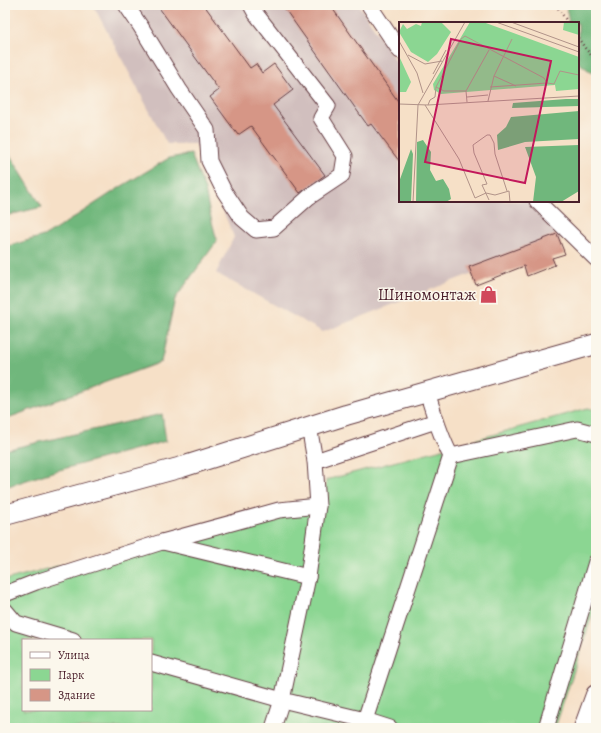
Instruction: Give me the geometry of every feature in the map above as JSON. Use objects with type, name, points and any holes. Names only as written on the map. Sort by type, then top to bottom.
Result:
[{"type":"main road","points":[[5,515],[182,467],[346,415],[596,344]]},
{"type":"main road","points":[[584,728],[596,695]]},
{"type":"street","points":[[126,5],[179,89],[207,130],[209,161],[224,191],[242,218],[256,230],[274,228],[309,197],[342,176],[344,156],[321,118],[328,106],[256,14],[251,5]]},
{"type":"street","points":[[369,5],[399,50]]},
{"type":"street","points":[[538,202],[596,260]]},
{"type":"street","points":[[427,392],[446,448],[451,456]]},
{"type":"street","points":[[314,461],[436,421]]},
{"type":"street","points":[[273,728],[282,700],[308,577],[318,506],[310,426]]},
{"type":"street","points":[[451,456],[578,429],[596,434]]},
{"type":"street","points":[[365,720],[451,456]]},
{"type":"street","points":[[5,594],[36,582],[162,542],[279,510],[318,506]]},
{"type":"street","points":[[162,542],[308,577]]},
{"type":"street","points":[[546,728],[596,562]]},
{"type":"street","points":[[5,610],[16,623],[70,639]]},
{"type":"street","points":[[152,663],[282,700],[365,720],[390,728]]},
{"type":"path","points":[[556,5],[567,22]]},
{"type":"path","points":[[579,39],[596,61]]},
{"type":"shaded area","points":[[93,5],[359,5],[399,66],[399,202],[530,202],[567,236],[323,332],[216,273],[234,237],[195,144],[167,144]]},
{"type":"green space","points":[[566,5],[596,5],[596,76],[579,63],[579,22],[569,22]]},
{"type":"green space","points":[[5,147],[42,207],[5,216]]},
{"type":"green space","points":[[191,154],[205,190],[217,241],[175,299],[161,362],[5,419],[5,247],[47,235],[122,186],[169,158]]},
{"type":"green space","points":[[588,408],[596,410],[596,603],[555,728],[5,728],[5,580],[318,497],[325,494],[326,480]]},
{"type":"green space","points":[[162,414],[166,441],[52,472],[5,487],[5,450]]},
{"type":"building","points":[[157,5],[204,5],[250,68],[256,64],[262,73],[274,64],[293,90],[273,105],[325,175],[300,193],[251,126],[238,135],[210,97],[219,90]]},
{"type":"building","points":[[282,5],[330,5],[399,103],[399,161],[371,124],[368,126]]},
{"type":"building","points":[[557,234],[565,254],[552,258],[555,265],[527,276],[524,266],[476,285],[469,267]]},
{"type":"place","name":"Шиномонтаж","points":[[489,295]]}]
